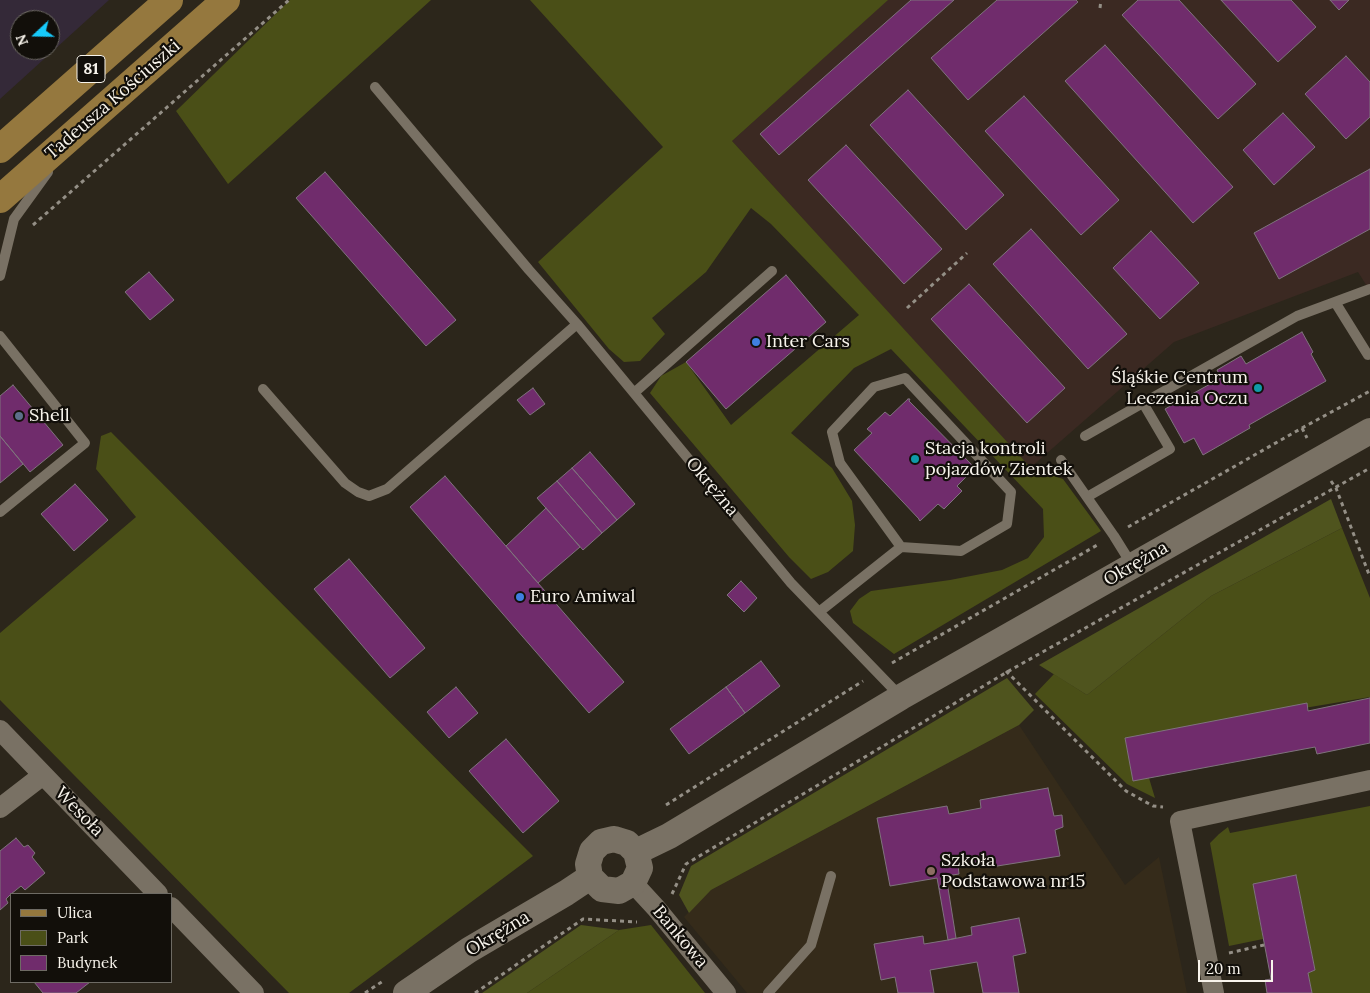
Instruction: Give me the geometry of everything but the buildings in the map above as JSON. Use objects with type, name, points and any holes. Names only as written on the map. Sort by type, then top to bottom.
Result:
[{"type":"main road","name":"81","points":[[0,149],[169,0]]},
{"type":"main road","name":"Tadeusza Kościuszki","points":[[0,199],[226,0]]},
{"type":"street","name":"Okrężna","points":[[636,852],[669,836],[901,698],[1370,431]]},
{"type":"street","name":"Wesoła","points":[[0,730],[157,893]]},
{"type":"street","points":[[0,808],[43,775]]},
{"type":"street","points":[[1214,993],[1180,821],[1370,780]]},
{"type":"street","points":[[614,839],[627,843],[636,852],[640,868],[633,882],[619,891],[602,889],[590,877],[588,864],[592,851],[601,842],[614,839]]},
{"type":"street","name":"Okrężna","points":[[406,993],[469,950],[590,877]]},
{"type":"street","name":"Bankowa","points":[[633,882],[726,993]]},
{"type":"street","points":[[172,909],[254,993]]},
{"type":"lane","name":"Okrężna","points":[[375,87],[577,324],[791,583],[901,698]]},
{"type":"lane","points":[[0,276],[14,219],[73,135]]},
{"type":"lane","points":[[634,393],[772,271]]},
{"type":"lane","points":[[1084,436],[1297,316],[1370,289]]},
{"type":"lane","points":[[1335,302],[1368,354]]},
{"type":"lane","points":[[262,389],[345,483],[368,496],[387,490],[577,324]]},
{"type":"lane","points":[[0,336],[85,444],[0,512]]},
{"type":"lane","points":[[819,612],[901,547],[961,551],[1007,524],[1011,492],[905,378],[874,387],[832,432],[840,463],[901,547]]},
{"type":"lane","points":[[1087,497],[1170,449],[1143,402]]},
{"type":"lane","points":[[1061,460],[1114,536],[1132,566]]},
{"type":"lane","points":[[768,993],[811,945],[831,876]]},
{"type":"path","points":[[7,248],[289,0]]},
{"type":"path","points":[[1100,8],[1101,0]]},
{"type":"path","points":[[907,308],[967,253]]},
{"type":"path","points":[[475,993],[583,919],[640,922],[672,895],[686,864],[1007,672],[1370,468]]},
{"type":"path","points":[[1336,488],[1370,577]]},
{"type":"path","points":[[1007,672],[1126,792],[1153,806],[1167,807]]},
{"type":"path","points":[[1226,954],[1264,945]]},
{"type":"shaded area","points":[[0,0],[109,0],[60,45],[60,10],[10,10],[10,60],[43,60],[0,99]]},
{"type":"shaded area","points":[[887,0],[1370,0],[1370,291],[1358,272],[1174,342],[1030,468],[732,141]]},
{"type":"shaded area","name":"Szkoła Podstawowa nr15","points":[[1019,725],[1125,885],[1159,857],[1187,993],[747,993],[684,917],[711,890]]},
{"type":"green space","points":[[290,0],[431,0],[228,184],[176,111]]},
{"type":"green space","points":[[530,0],[888,0],[732,141],[1030,467],[1063,479],[1101,531],[894,654],[853,623],[850,611],[859,599],[871,591],[950,580],[1002,570],[1028,558],[1044,537],[1043,509],[891,349],[854,368],[791,433],[832,468],[852,501],[855,525],[853,551],[828,572],[811,579],[789,557],[650,393],[661,376],[686,362],[731,425],[859,315],[771,224],[751,208],[706,272],[652,318],[665,334],[640,361],[624,362],[609,349],[538,262],[663,147]]},
{"type":"green space","points":[[111,432],[533,856],[349,993],[289,993],[0,700],[0,633],[136,517],[96,469],[101,436]]},
{"type":"green space","points":[[1331,499],[1342,528],[1211,596],[1087,695],[1039,665]]},
{"type":"green space","points":[[1342,528],[1370,598],[1370,697],[1125,738],[1133,780],[1149,778],[1155,798],[1127,784],[1035,694],[1054,674],[1087,695],[1211,596]]},
{"type":"green space","points":[[1007,678],[1034,710],[1019,725],[711,890],[689,913],[679,895],[691,866]]},
{"type":"green space","points":[[1370,806],[1370,993],[1312,993],[1308,973],[1315,970],[1296,875],[1253,884],[1263,939],[1229,946],[1210,843],[1219,834],[1228,827],[1230,833]]},
{"type":"green space","points":[[581,925],[619,930],[527,993],[482,993]]},
{"type":"green space","points":[[651,925],[705,993],[527,993],[619,930]]},
{"type":"place","name":"Inter Cars","points":[[756,342]]},
{"type":"place","name":"Śląśkie Centrum Leczenia Oczu","points":[[1258,388]]},
{"type":"place","name":"Shell","points":[[19,416]]},
{"type":"place","name":"Stacja kontroli pojazdów Zientek","points":[[915,459]]},
{"type":"place","name":"Euro Amiwal","points":[[520,597]]},
{"type":"place","name":"Szkoła Podstawowa nr15","points":[[931,871]]}]
